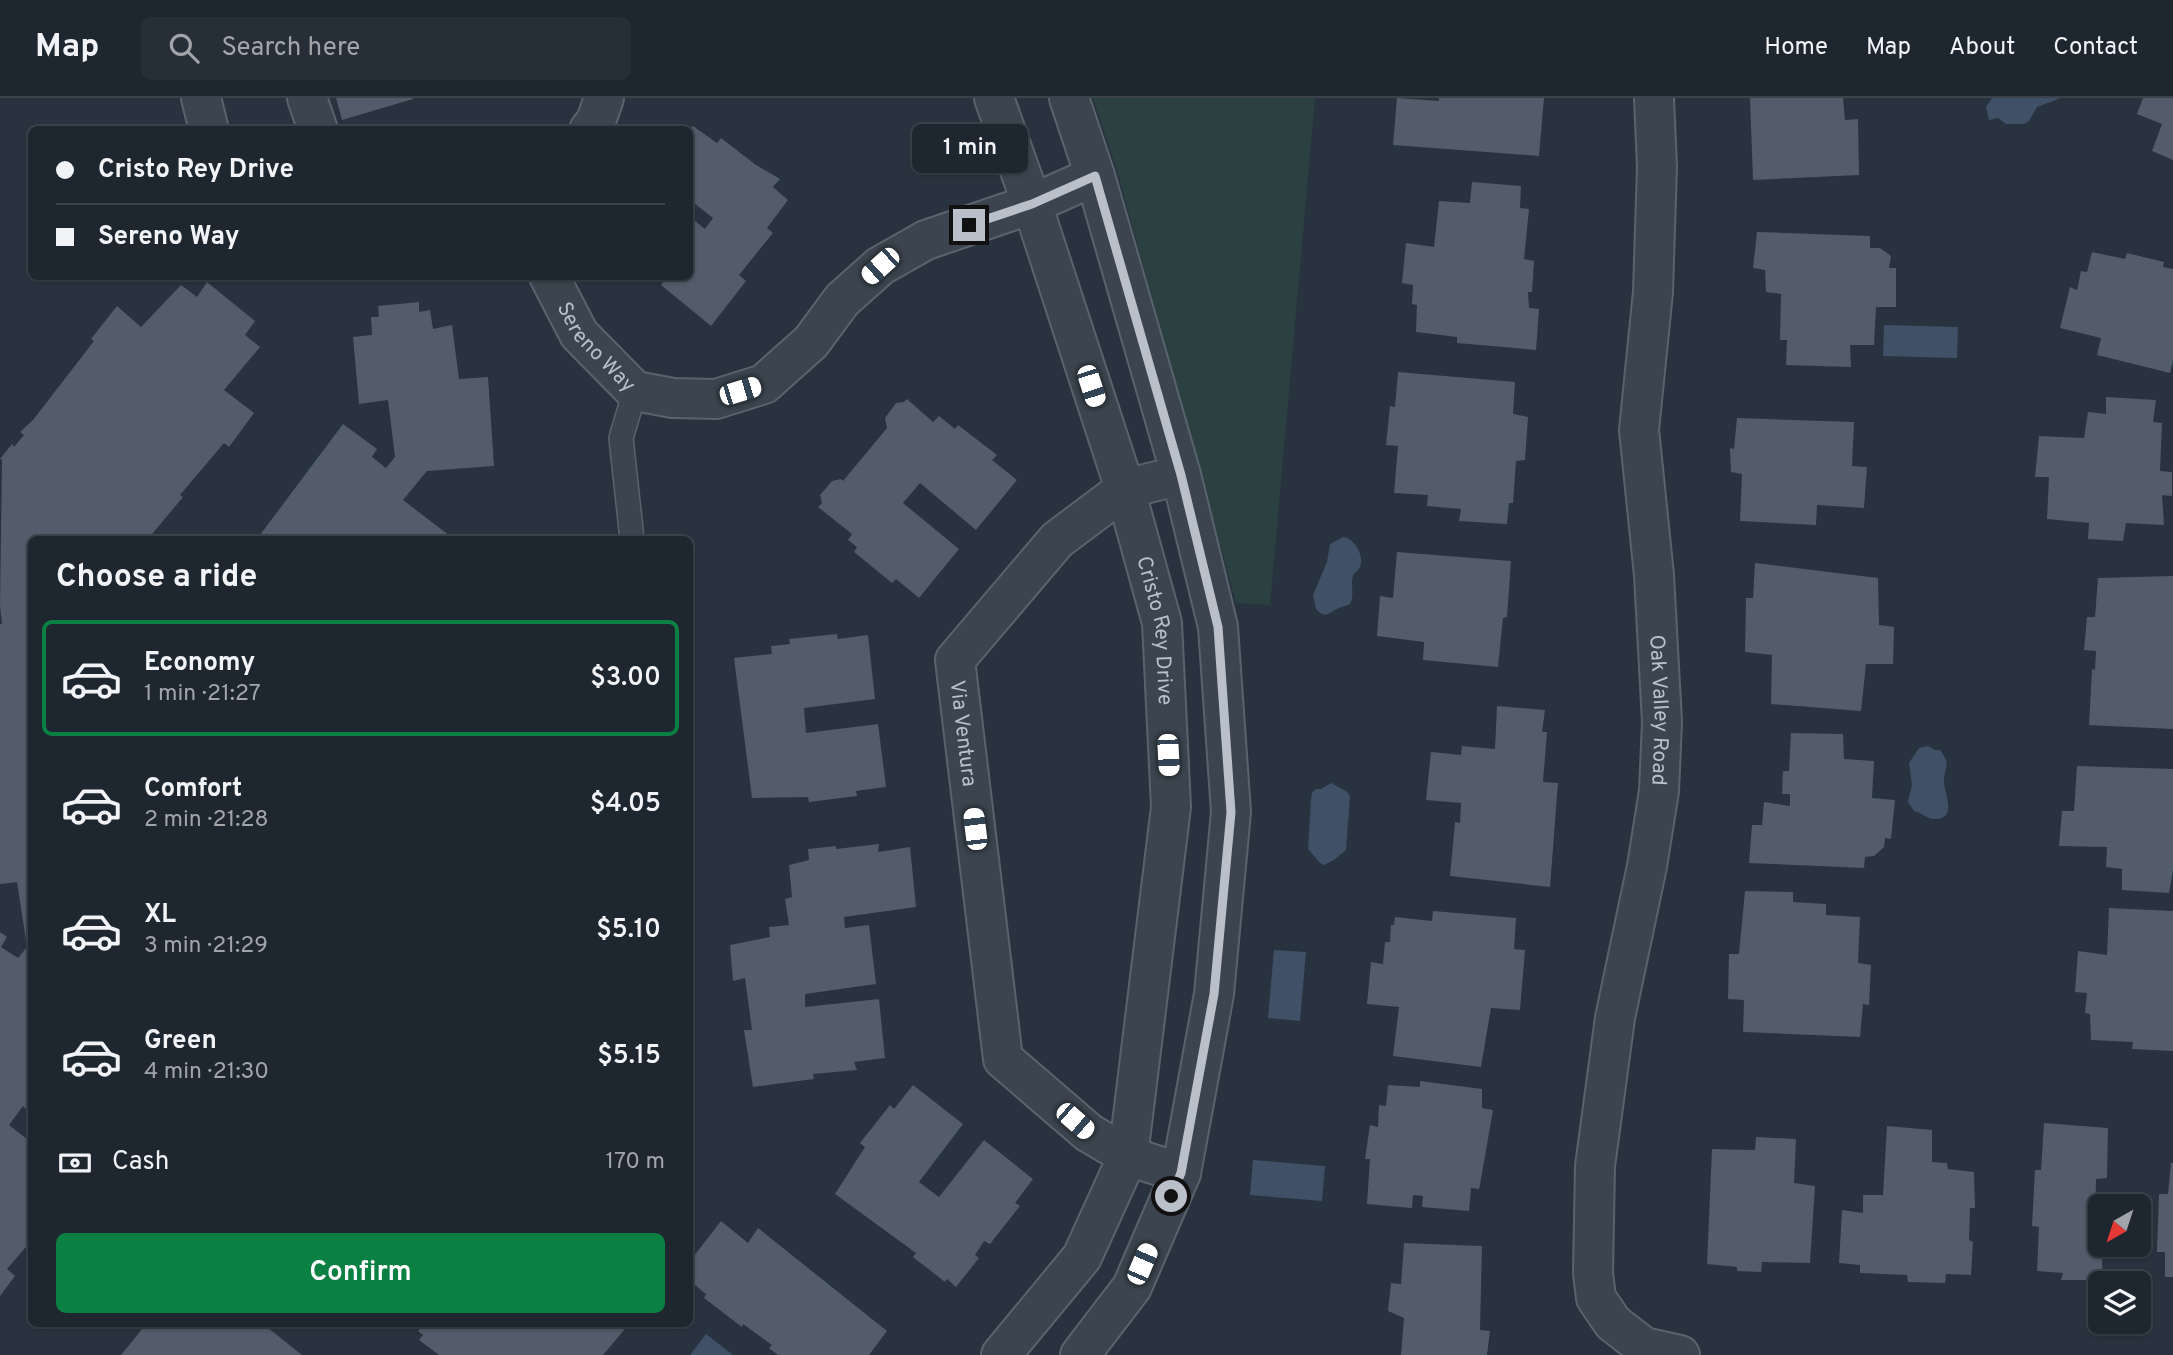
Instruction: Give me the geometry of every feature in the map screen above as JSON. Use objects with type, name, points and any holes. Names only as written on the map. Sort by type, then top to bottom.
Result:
[{"type":"street","points":[[201,98],[208,126]]},
{"type":"street","points":[[307,98],[317,126]]},
{"type":"street","points":[[592,126],[604,98]]},
{"type":"street","name":"Cristo Rey Drive","points":[[994,98],[1032,204],[1125,489],[1162,623],[1171,807],[1128,1156],[1082,1257],[1001,1355]]},
{"type":"street","points":[[1069,98],[1095,176],[1181,475],[1218,627],[1231,812],[1214,994],[1181,1173],[1132,1287],[1080,1355]]},
{"type":"street","name":"Oak Valley Road","points":[[1654,98],[1657,167],[1653,292],[1639,430],[1654,575],[1662,722],[1660,779],[1647,866],[1615,1018],[1595,1166],[1593,1272],[1596,1298],[1613,1323],[1644,1347],[1680,1355]]},
{"type":"street","name":"Sereno Way","points":[[551,280],[579,334],[635,391],[673,398],[716,399],[764,384],[810,342],[842,300],[880,266],[926,240],[1032,204],[1095,176]]},
{"type":"street","name":"Via Ventura","points":[[1181,475],[1125,489],[1056,540],[954,660],[1003,1059],[1089,1133],[1128,1156],[1181,1173]]},
{"type":"lane","points":[[632,536],[621,438],[635,391]]},
{"type":"green space","points":[[1093,98],[1315,98],[1270,605],[1236,603],[1116,167]]},
{"type":"water","points":[[1992,98],[2061,98],[2037,107],[2029,121],[2024,124],[2006,124],[1998,118],[1989,120],[1986,107]]},
{"type":"water","points":[[1884,325],[1958,327],[1957,358],[1883,356]]},
{"type":"water","points":[[1343,537],[1355,544],[1361,558],[1360,567],[1353,576],[1350,604],[1322,614],[1316,609],[1313,595],[1327,562],[1330,544]]},
{"type":"water","points":[[1928,746],[1940,750],[1947,763],[1944,782],[1948,810],[1942,818],[1929,818],[1914,811],[1908,802],[1912,785],[1909,763],[1919,748]]},
{"type":"water","points":[[1331,783],[1350,796],[1346,850],[1324,865],[1308,849],[1311,799],[1316,789]]},
{"type":"water","points":[[1274,950],[1306,952],[1300,1021],[1268,1018]]},
{"type":"water","points":[[1253,1160],[1325,1166],[1322,1201],[1250,1195]]},
{"type":"water","points":[[706,1334],[733,1355],[690,1355]]},
{"type":"building","points":[[336,98],[413,98],[413,99],[342,120]]},
{"type":"building","points":[[1397,98],[1439,101],[1439,98],[1544,98],[1539,156],[1393,145]]},
{"type":"building","points":[[1750,98],[1843,98],[1845,120],[1858,119],[1859,175],[1753,180]]},
{"type":"building","points":[[2143,98],[2173,98],[2173,160],[2152,151],[2162,124],[2137,114]]},
{"type":"building","points":[[693,126],[717,143],[721,138],[756,165],[780,179],[773,187],[788,200],[767,228],[773,233],[739,275],[746,281],[711,326],[661,285],[663,283],[660,280],[693,280],[693,219],[705,229],[713,218],[693,202]]},
{"type":"building","points":[[1472,182],[1521,186],[1520,208],[1529,209],[1524,259],[1534,261],[1532,292],[1528,292],[1529,308],[1539,309],[1536,350],[1457,343],[1457,337],[1416,332],[1417,305],[1412,304],[1413,285],[1402,283],[1406,243],[1434,247],[1439,201],[1470,203]]},
{"type":"building","points":[[1757,232],[1870,236],[1870,248],[1880,248],[1891,256],[1889,268],[1896,268],[1896,307],[1876,307],[1874,345],[1850,345],[1851,367],[1786,365],[1787,340],[1780,340],[1781,294],[1766,292],[1765,270],[1753,268]]},
{"type":"building","points":[[2092,252],[2125,259],[2127,253],[2164,262],[2163,267],[2173,269],[2173,360],[2170,373],[2097,355],[2101,338],[2060,328],[2070,287],[2077,290],[2081,271],[2087,272]]},
{"type":"building","points":[[207,282],[255,321],[245,335],[260,347],[224,390],[254,413],[229,447],[224,443],[180,495],[183,497],[150,536],[28,536],[28,1107],[26,1109],[23,1106],[9,1125],[28,1140],[28,1245],[7,1269],[15,1276],[0,1296],[0,932],[7,937],[1,947],[18,958],[27,947],[17,882],[0,884],[0,459],[12,444],[14,447],[24,435],[20,432],[33,420],[94,341],[91,339],[117,306],[141,327],[181,285],[197,297]]},
{"type":"building","points":[[419,302],[419,312],[430,310],[433,329],[452,325],[459,379],[488,377],[494,466],[427,471],[403,500],[450,536],[259,536],[343,424],[377,449],[372,457],[386,468],[395,457],[388,400],[359,404],[353,337],[372,335],[371,317],[379,317],[378,306]]},
{"type":"building","points":[[1398,372],[1515,382],[1513,414],[1528,417],[1525,460],[1516,461],[1513,503],[1509,503],[1507,524],[1459,521],[1461,509],[1427,506],[1428,495],[1394,493],[1398,446],[1386,445],[1390,406],[1395,407]]},
{"type":"building","points":[[2106,397],[2156,400],[2153,422],[2162,423],[2160,471],[2172,472],[2172,496],[2162,495],[2164,525],[2126,523],[2123,541],[2088,539],[2089,523],[2047,519],[2049,477],[2035,477],[2039,436],[2084,438],[2088,412],[2106,414]]},
{"type":"building","points":[[907,399],[933,422],[939,416],[955,429],[958,425],[997,455],[992,460],[1017,480],[976,530],[920,483],[903,503],[959,549],[919,598],[896,579],[892,583],[854,552],[857,547],[848,540],[852,534],[818,507],[822,503],[820,495],[832,481],[843,481],[887,428],[885,418],[896,403]]},
{"type":"building","points":[[1737,418],[1854,422],[1852,466],[1867,467],[1864,508],[1817,505],[1816,525],[1740,521],[1742,474],[1731,472],[1730,448],[1734,449]]},
{"type":"building","points":[[1397,552],[1511,561],[1507,617],[1503,618],[1498,667],[1423,660],[1424,642],[1377,636],[1380,596],[1393,598]]},
{"type":"building","points":[[1755,563],[1878,578],[1879,625],[1894,627],[1893,664],[1866,664],[1861,711],[1771,704],[1772,655],[1745,652],[1746,598],[1753,598]]},
{"type":"building","points":[[2173,576],[2173,729],[2089,725],[2092,669],[2095,670],[2096,651],[2084,650],[2087,617],[2095,617],[2098,578]]},
{"type":"building","points":[[837,634],[838,639],[868,635],[875,699],[804,708],[806,733],[878,724],[886,787],[856,791],[857,796],[809,802],[808,797],[752,798],[734,658],[772,654],[771,646],[790,644],[789,639]]},
{"type":"building","points":[[1497,706],[1545,710],[1542,732],[1547,732],[1543,782],[1558,783],[1550,887],[1450,876],[1455,822],[1460,823],[1461,803],[1426,800],[1431,752],[1461,755],[1462,746],[1495,749]]},
{"type":"building","points":[[1791,733],[1843,734],[1844,759],[1874,761],[1872,798],[1895,800],[1891,839],[1885,838],[1884,847],[1874,856],[1865,857],[1864,868],[1749,863],[1752,825],[1762,825],[1764,802],[1790,806],[1790,794],[1782,794],[1783,771],[1789,771]]},
{"type":"building","points":[[2077,766],[2173,769],[2173,870],[2169,893],[2122,890],[2122,869],[2106,867],[2107,847],[2059,846],[2062,811],[2074,811]]},
{"type":"building","points":[[879,844],[878,852],[910,847],[916,907],[844,917],[845,928],[869,925],[876,984],[805,994],[805,1007],[879,999],[885,1058],[854,1062],[857,1070],[813,1074],[814,1079],[753,1087],[744,1030],[752,1030],[745,978],[733,981],[730,945],[770,937],[769,927],[789,925],[785,899],[792,897],[789,865],[809,860],[808,849]]},
{"type":"building","points":[[1745,891],[1793,892],[1793,902],[1826,904],[1826,915],[1860,917],[1858,963],[1871,965],[1869,1005],[1863,1004],[1860,1037],[1743,1032],[1744,1000],[1728,999],[1729,954],[1739,954]]},
{"type":"building","points":[[2109,908],[2173,911],[2173,1051],[2132,1049],[2133,1042],[2091,1040],[2090,1014],[2085,1013],[2087,993],[2075,992],[2078,951],[2107,955]]},
{"type":"building","points":[[1433,911],[1516,918],[1514,949],[1525,950],[1520,1010],[1491,1008],[1481,1067],[1393,1056],[1399,1007],[1367,1004],[1371,962],[1383,964],[1385,942],[1390,942],[1391,925],[1394,925],[1395,917],[1432,921]]},
{"type":"building","points":[[1420,1081],[1482,1089],[1482,1108],[1493,1110],[1480,1185],[1479,1189],[1471,1188],[1469,1211],[1422,1207],[1423,1196],[1413,1195],[1412,1208],[1367,1204],[1370,1159],[1365,1159],[1370,1125],[1378,1127],[1379,1105],[1386,1106],[1388,1085],[1420,1087]]},
{"type":"building","points":[[913,1085],[963,1124],[919,1182],[939,1197],[984,1140],[1033,1179],[1015,1203],[1020,1206],[990,1244],[984,1241],[975,1255],[979,1258],[956,1287],[947,1279],[945,1282],[913,1257],[916,1253],[835,1194],[865,1147],[860,1143],[890,1105],[894,1109]]},
{"type":"building","points":[[2044,1123],[2108,1128],[2107,1178],[2096,1179],[2096,1194],[2088,1194],[2088,1257],[2102,1257],[2103,1271],[2088,1271],[2088,1280],[2061,1280],[2063,1273],[2037,1271],[2039,1227],[2032,1226],[2035,1170],[2041,1170]]},
{"type":"building","points":[[1887,1126],[1932,1130],[1932,1162],[1947,1163],[1948,1169],[1974,1172],[1975,1208],[1970,1208],[1969,1240],[1973,1242],[1971,1275],[1946,1274],[1945,1283],[1908,1282],[1907,1275],[1860,1273],[1860,1265],[1839,1263],[1842,1210],[1863,1213],[1863,1195],[1883,1195]]},
{"type":"building","points":[[1756,1137],[1796,1139],[1794,1183],[1815,1186],[1810,1263],[1762,1262],[1761,1272],[1737,1271],[1737,1267],[1707,1264],[1712,1149],[1755,1150]]},
{"type":"building","points":[[2171,1163],[2173,1277],[2165,1277],[2165,1252],[2157,1252],[2159,1194],[2168,1194]]},
{"type":"building","points":[[721,1221],[748,1243],[758,1228],[887,1331],[869,1355],[778,1355],[769,1348],[772,1345],[743,1324],[742,1327],[704,1298],[706,1294],[693,1283],[693,1257]]},
{"type":"building","points":[[1404,1243],[1482,1246],[1480,1330],[1490,1331],[1487,1355],[1401,1355],[1404,1318],[1388,1311],[1391,1283],[1401,1284]]},
{"type":"building","points":[[144,1327],[267,1327],[302,1355],[121,1355]]},
{"type":"building","points":[[421,1327],[627,1327],[603,1355],[439,1355],[419,1340],[423,1335],[418,1331]]},
{"type":"route","points":[[969,225],[1032,204],[1095,176],[1181,475],[1218,627],[1231,812],[1214,994],[1181,1173],[1171,1196]]}]
